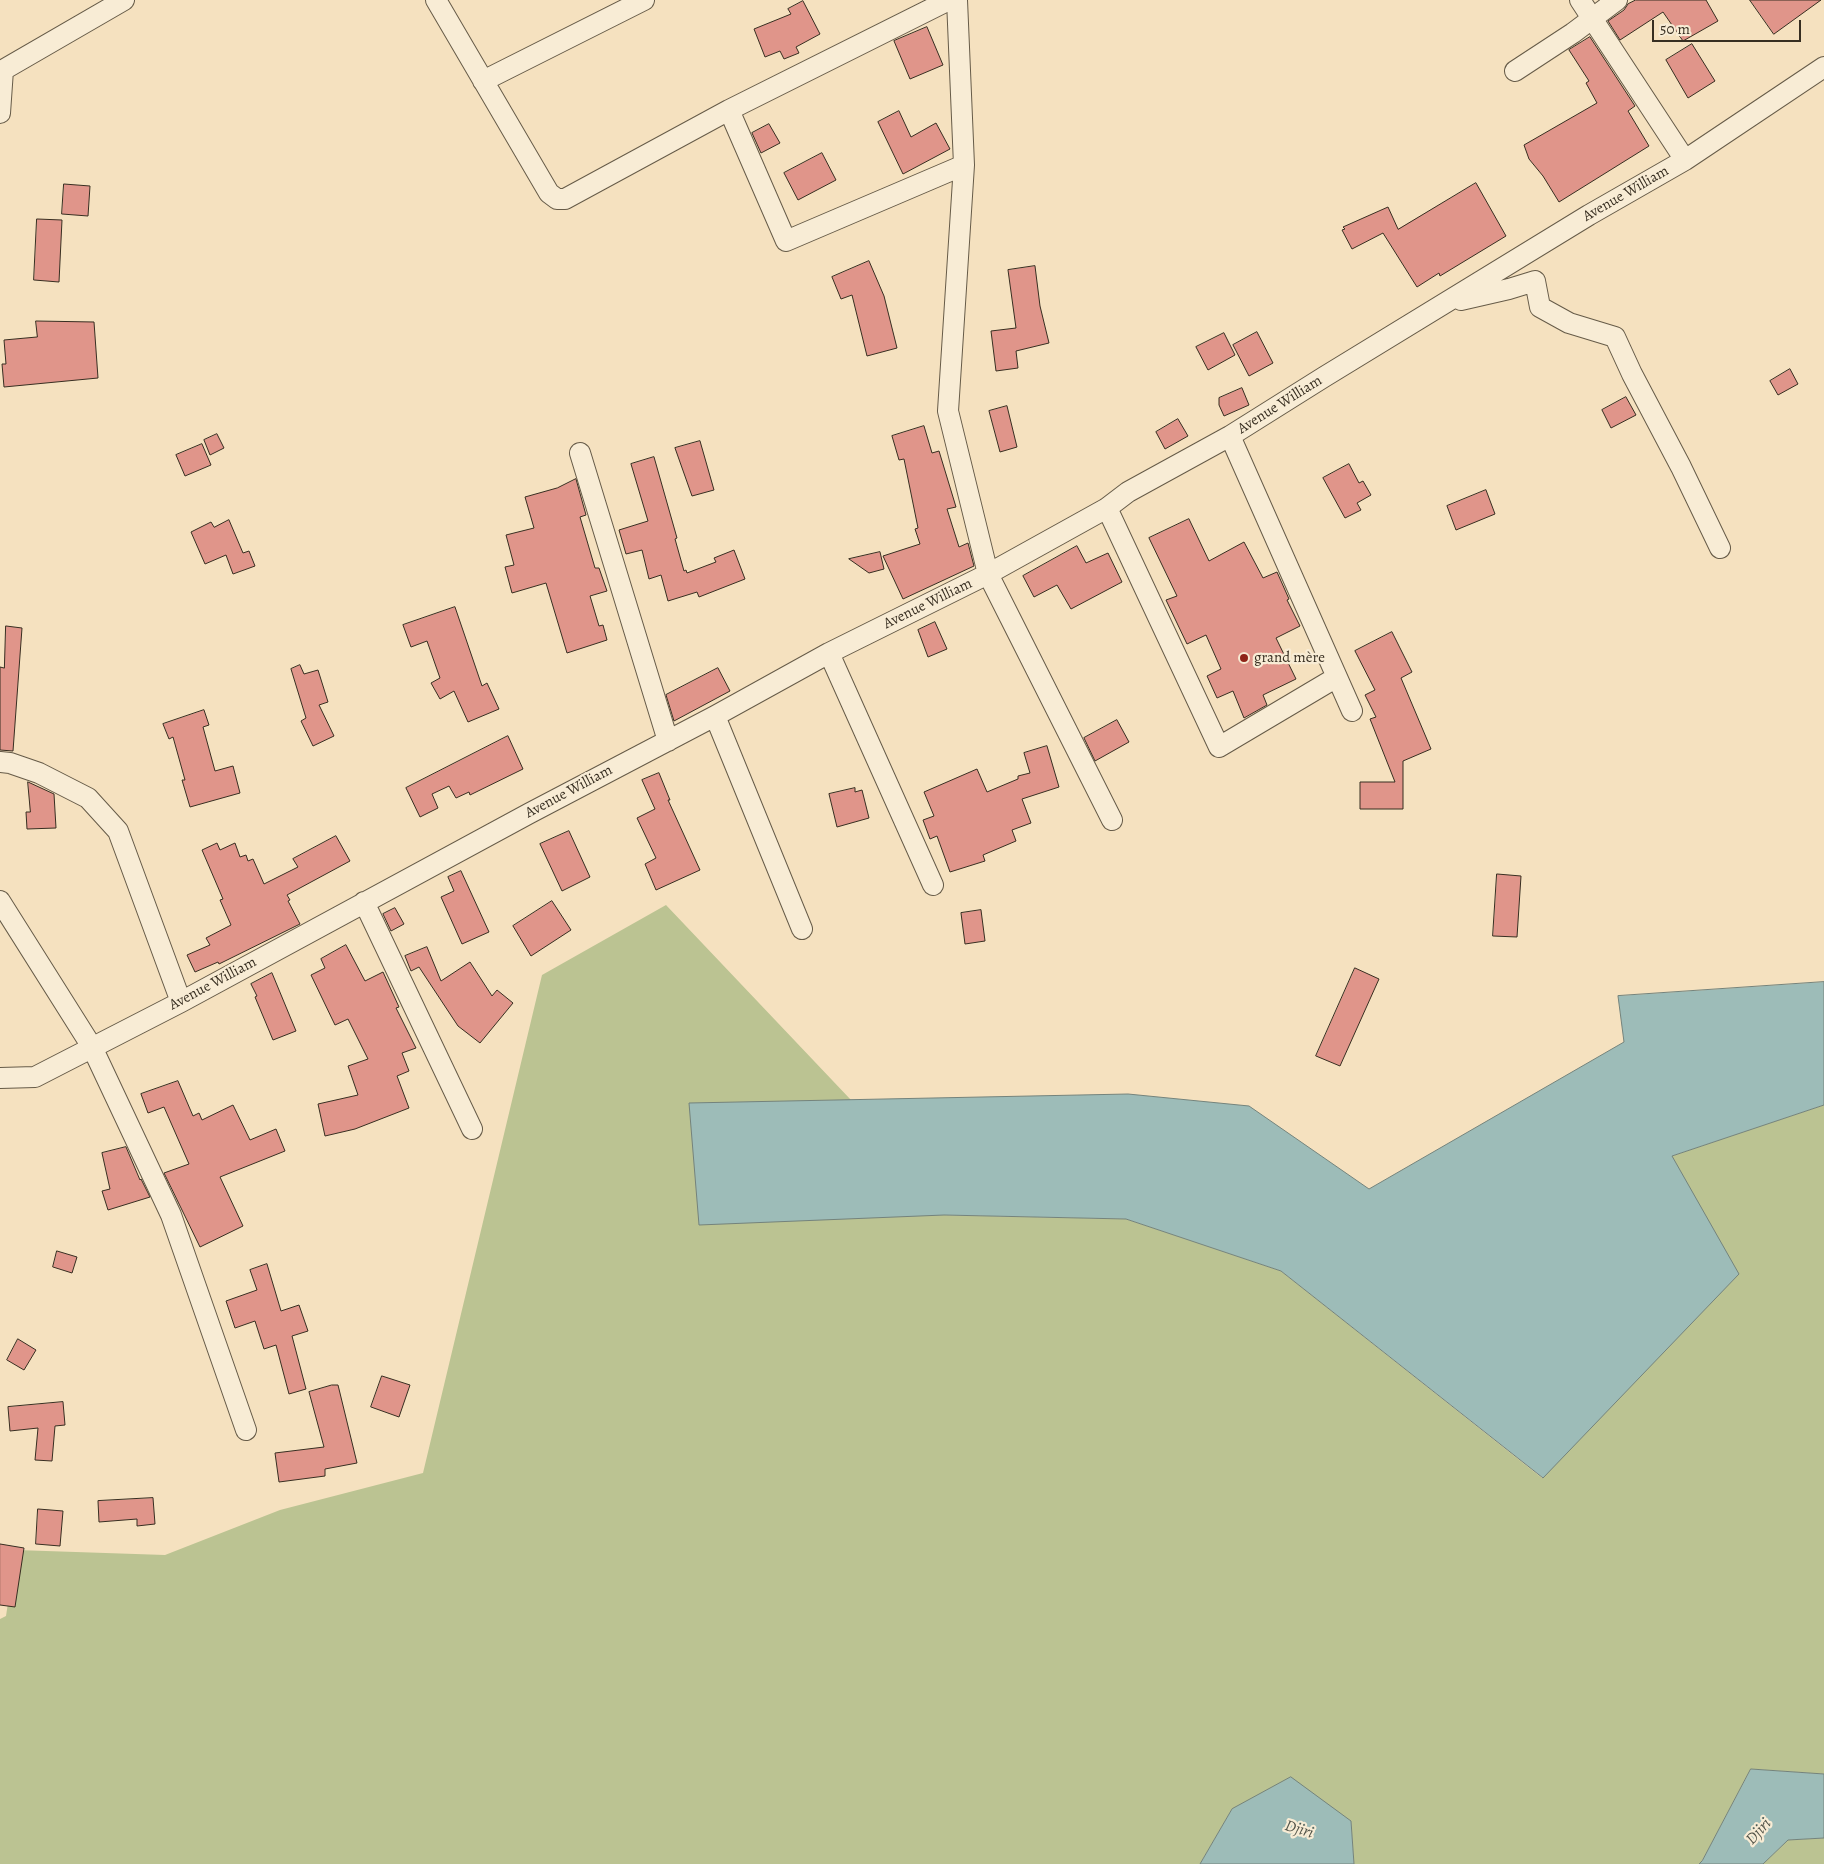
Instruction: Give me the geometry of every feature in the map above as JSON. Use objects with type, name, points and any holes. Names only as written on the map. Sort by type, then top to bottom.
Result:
[{"type":"street","points":[[0,113],[1,68],[124,0]]},
{"type":"street","points":[[436,0],[550,193],[557,199],[565,199],[729,110],[949,0]]},
{"type":"street","points":[[483,81],[644,0]]},
{"type":"street","points":[[957,0],[964,165],[948,411],[988,574],[1112,820]]},
{"type":"street","points":[[1580,0],[1685,160]]},
{"type":"street","points":[[1515,71],[1573,33],[1617,0]]},
{"type":"street","name":"Avenue William","points":[[0,1078],[35,1077],[92,1048],[715,716],[829,653],[988,574],[1106,508],[1128,492],[1230,436],[1589,215],[1685,160],[1824,67]]},
{"type":"street","points":[[729,110],[786,241],[964,165]]},
{"type":"street","points":[[1444,304],[1535,281],[1540,308],[1569,323],[1615,337],[1720,548]]},
{"type":"street","points":[[1230,436],[1352,711]]},
{"type":"street","points":[[580,452],[668,740]]},
{"type":"street","points":[[1106,508],[1219,747],[1337,677]]},
{"type":"street","points":[[829,653],[933,885]]},
{"type":"street","points":[[715,716],[802,929]]},
{"type":"street","points":[[0,762],[10,763],[40,773],[88,798],[118,831],[181,1002]]},
{"type":"street","points":[[0,901],[92,1048],[170,1215],[246,1430]]},
{"type":"street","points":[[364,902],[472,1129]]},
{"type":"green space","points":[[666,905],[851,1100],[689,1104],[944,1215],[1126,1219],[1281,1271],[1542,1478],[1672,1156],[1824,1105],[1824,1774],[1751,1769],[1699,1864],[1354,1864],[1351,1821],[1232,1809],[1200,1864],[0,1864],[0,1619],[6,1616],[16,1550],[165,1555],[280,1510],[423,1473],[542,975]]},
{"type":"green space","points":[[1824,1838],[1824,1864],[1763,1864],[1788,1840]]},
{"type":"water","points":[[1824,982],[1824,1105],[1672,1156],[1739,1274],[1543,1478],[1281,1271],[1126,1219],[944,1215],[699,1225],[689,1103],[1128,1094],[1249,1106],[1369,1189],[1624,1042],[1618,996]]},
{"type":"water","name":"Djiri","points":[[1751,1769],[1824,1774],[1824,1838],[1788,1840],[1763,1864],[1699,1864],[1702,1861]]},
{"type":"water","name":"Djiri","points":[[1291,1777],[1351,1821],[1354,1864],[1200,1864],[1232,1809]]},
{"type":"building","points":[[1636,0],[1706,0],[1718,21],[1683,41],[1663,12],[1620,40],[1608,21],[1624,10],[1628,4]]},
{"type":"building","points":[[1750,0],[1821,0],[1774,34]]},
{"type":"building","points":[[803,1],[820,34],[796,47],[799,53],[784,59],[780,51],[765,57],[754,29],[791,14],[788,9]]},
{"type":"building","points":[[927,27],[943,65],[910,79],[894,41]]},
{"type":"building","points":[[1590,37],[1635,106],[1628,111],[1649,146],[1559,202],[1543,176],[1529,159],[1524,145],[1597,103],[1586,83],[1589,81],[1569,50]]},
{"type":"building","points":[[1692,44],[1715,81],[1688,98],[1666,60]]},
{"type":"building","points":[[899,111],[911,137],[936,123],[950,149],[903,174],[878,122]]},
{"type":"building","points":[[769,124],[780,143],[761,153],[752,133]]},
{"type":"building","points":[[822,153],[836,180],[798,200],[784,173]]},
{"type":"building","points":[[1476,183],[1506,236],[1440,276],[1439,273],[1417,287],[1383,233],[1352,249],[1342,230],[1345,229],[1343,227],[1388,207],[1398,229]]},
{"type":"building","points":[[64,184],[90,186],[88,216],[62,214]]},
{"type":"building","points":[[37,219],[62,220],[59,282],[34,280]]},
{"type":"building","points":[[869,261],[884,296],[897,348],[867,356],[852,295],[841,299],[832,277]]},
{"type":"building","points":[[1035,266],[1040,306],[1049,343],[1016,351],[1018,368],[996,371],[991,331],[1016,328],[1008,270]]},
{"type":"building","points":[[36,321],[94,322],[98,378],[4,387],[2,364],[6,364],[4,340],[37,337]]},
{"type":"building","points":[[1257,332],[1273,363],[1249,376],[1233,345]]},
{"type":"building","points":[[1224,333],[1235,355],[1208,370],[1196,347]]},
{"type":"building","points":[[1790,369],[1798,384],[1778,395],[1770,381]]},
{"type":"building","points":[[1242,388],[1249,405],[1224,416],[1219,405],[1219,398]]},
{"type":"building","points":[[1626,397],[1636,415],[1611,428],[1602,410]]},
{"type":"building","points":[[1007,406],[1017,447],[1000,452],[989,411]]},
{"type":"building","points":[[1178,419],[1188,436],[1165,449],[1156,432]]},
{"type":"building","points":[[924,426],[932,453],[939,451],[956,507],[947,509],[959,547],[968,543],[974,566],[903,599],[883,556],[920,544],[915,529],[918,528],[904,459],[899,460],[892,436]]},
{"type":"building","points":[[217,434],[224,448],[210,455],[204,440]]},
{"type":"building","points":[[700,441],[714,490],[692,496],[675,448]]},
{"type":"building","points":[[202,444],[211,465],[185,476],[176,455]]},
{"type":"building","points":[[654,457],[677,538],[675,539],[684,571],[686,570],[687,573],[716,562],[714,558],[734,550],[745,579],[699,597],[697,592],[668,601],[661,575],[649,579],[642,550],[626,554],[619,530],[648,521],[631,464]]},
{"type":"building","points":[[1349,464],[1359,483],[1363,481],[1371,495],[1357,503],[1361,510],[1345,518],[1323,478]]},
{"type":"building","points":[[576,479],[586,515],[580,517],[595,568],[599,568],[607,591],[590,596],[599,626],[603,625],[607,640],[567,653],[546,583],[512,593],[505,567],[514,565],[506,535],[534,528],[525,497],[557,488]]},
{"type":"building","points":[[1486,490],[1495,514],[1456,530],[1447,506]]},
{"type":"building","points":[[1189,519],[1209,561],[1244,542],[1263,578],[1277,572],[1289,599],[1287,600],[1300,626],[1276,638],[1296,679],[1263,695],[1267,705],[1244,718],[1233,691],[1217,698],[1207,676],[1221,669],[1206,635],[1187,644],[1166,600],[1177,596],[1149,538]]},
{"type":"building","points":[[229,520],[243,553],[249,551],[255,566],[233,574],[226,555],[205,564],[191,532],[211,522],[214,527]]},
{"type":"building","points":[[1077,546],[1086,563],[1108,553],[1122,582],[1071,609],[1057,585],[1034,597],[1023,576]]},
{"type":"building","points":[[880,552],[884,569],[869,573],[849,559]]},
{"type":"building","points":[[455,607],[482,686],[487,683],[499,709],[468,722],[454,691],[440,699],[431,683],[440,678],[427,641],[411,647],[403,625]]},
{"type":"building","points":[[935,622],[947,649],[928,657],[918,630]]},
{"type":"building","points":[[6,626],[22,628],[13,751],[0,750],[0,667],[4,668]]},
{"type":"building","points":[[1392,632],[1412,672],[1401,678],[1431,749],[1403,761],[1403,809],[1360,809],[1360,782],[1395,782],[1370,719],[1376,717],[1365,695],[1375,690],[1355,651]]},
{"type":"building","points":[[300,665],[304,674],[318,670],[328,702],[319,705],[334,736],[313,746],[301,721],[306,718],[291,669]]},
{"type":"building","points":[[718,668],[730,691],[674,721],[666,695]]},
{"type":"building","points":[[204,710],[209,725],[203,727],[215,771],[233,766],[240,793],[190,807],[182,780],[185,780],[173,737],[169,739],[163,724]]},
{"type":"building","points":[[1117,720],[1129,742],[1095,761],[1084,738]]},
{"type":"building","points":[[508,736],[523,769],[470,795],[469,792],[456,798],[449,786],[432,794],[438,808],[420,817],[406,788]]},
{"type":"building","points":[[1047,746],[1059,787],[1022,799],[1031,823],[1012,830],[1016,841],[983,855],[985,861],[950,872],[937,836],[930,839],[923,820],[934,816],[924,792],[977,769],[987,792],[1018,779],[1018,776],[1030,773],[1024,753]]},
{"type":"building","points":[[659,773],[670,800],[668,800],[700,870],[656,890],[645,864],[656,858],[637,818],[655,809],[642,780]]},
{"type":"building","points":[[28,782],[54,794],[56,828],[27,829],[26,812],[30,812]]},
{"type":"building","points":[[855,788],[855,792],[862,790],[869,818],[837,827],[829,794]]},
{"type":"building","points":[[569,831],[590,877],[562,891],[540,844]]},
{"type":"building","points":[[336,836],[350,861],[287,895],[290,900],[288,901],[300,924],[219,964],[218,962],[195,972],[187,955],[210,945],[206,938],[231,925],[220,900],[223,899],[202,850],[217,843],[220,850],[235,843],[240,857],[246,855],[248,861],[253,859],[264,884],[298,867],[293,859]]},
{"type":"building","points":[[461,871],[489,932],[462,944],[441,897],[454,891],[448,877]]},
{"type":"building","points":[[1497,874],[1521,876],[1517,937],[1493,936]]},
{"type":"building","points":[[552,901],[571,930],[531,956],[513,926]]},
{"type":"building","points":[[395,908],[404,924],[391,931],[383,914]]},
{"type":"building","points":[[981,910],[985,941],[965,944],[961,913]]},
{"type":"building","points":[[346,945],[365,981],[383,972],[399,1007],[396,1008],[416,1048],[402,1053],[409,1071],[397,1076],[409,1108],[355,1129],[325,1136],[318,1104],[358,1095],[348,1066],[368,1059],[348,1019],[335,1025],[311,975],[325,968],[321,959]]},
{"type":"building","points":[[427,947],[441,981],[470,962],[492,996],[497,990],[513,1003],[480,1043],[458,1026],[419,967],[411,971],[405,956]]},
{"type":"building","points":[[1355,968],[1379,979],[1340,1066],[1316,1056]]},
{"type":"building","points":[[272,973],[296,1031],[273,1040],[251,984]]},
{"type":"building","points":[[178,1081],[193,1116],[199,1113],[202,1120],[233,1105],[250,1140],[276,1129],[285,1151],[220,1177],[243,1226],[200,1247],[164,1173],[189,1164],[164,1107],[148,1113],[141,1094]]},
{"type":"building","points":[[126,1147],[140,1180],[150,1197],[108,1210],[102,1191],[110,1189],[102,1153]]},
{"type":"building","points":[[57,1251],[77,1257],[72,1273],[53,1267]]},
{"type":"building","points":[[267,1264],[281,1311],[299,1305],[308,1331],[292,1336],[306,1389],[289,1394],[276,1345],[264,1349],[255,1321],[235,1328],[226,1301],[257,1290],[250,1270]]},
{"type":"building","points":[[18,1339],[36,1350],[24,1370],[7,1360]]},
{"type":"building","points":[[382,1376],[410,1385],[399,1417],[371,1407]]},
{"type":"building","points":[[338,1385],[357,1463],[325,1469],[325,1476],[279,1482],[275,1453],[324,1447],[309,1392]]},
{"type":"building","points":[[63,1402],[65,1425],[55,1426],[52,1461],[35,1460],[38,1428],[10,1431],[8,1407]]},
{"type":"building","points":[[153,1498],[155,1524],[137,1526],[137,1519],[99,1522],[98,1501]]},
{"type":"building","points":[[38,1509],[63,1511],[60,1546],[36,1544]]},
{"type":"building","points":[[0,1544],[24,1548],[15,1607],[0,1605]]},
{"type":"place","name":"grand mère","points":[[1244,658]]}]
